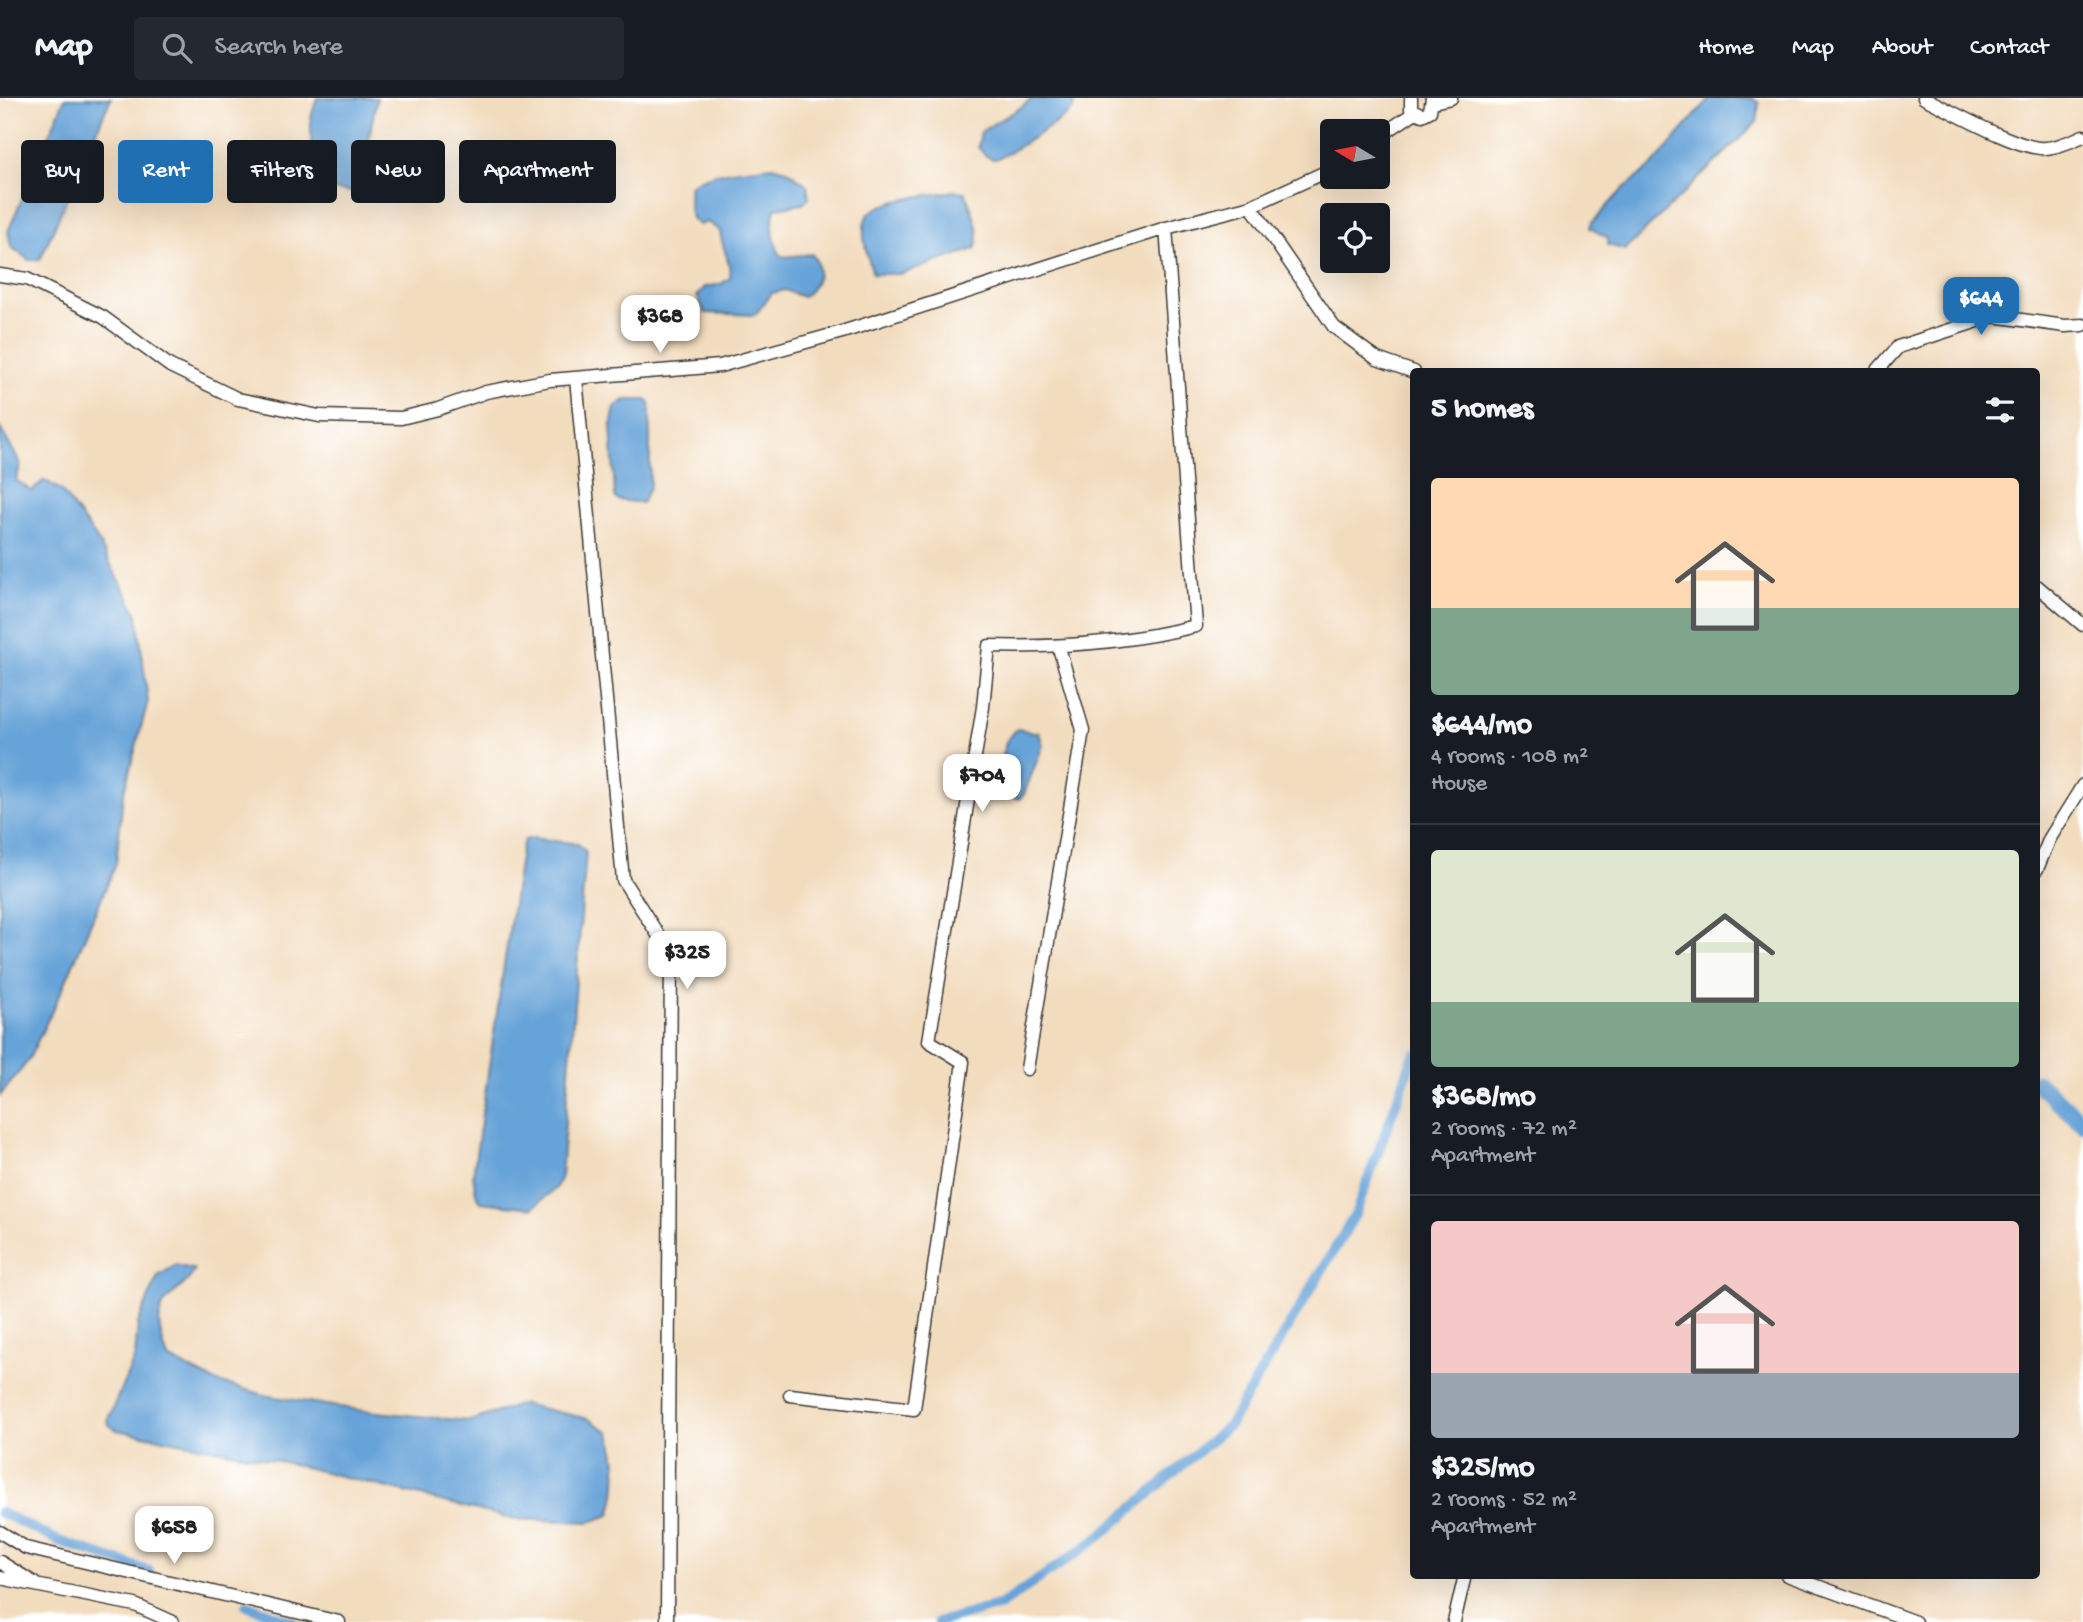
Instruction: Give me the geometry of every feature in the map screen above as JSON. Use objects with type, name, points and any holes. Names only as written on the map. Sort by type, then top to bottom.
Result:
[{"type":"street","points":[[1411,98],[1409,105],[1414,113]]},
{"type":"street","points":[[1390,129],[1414,113],[1427,114],[1432,100],[1451,98]]},
{"type":"street","points":[[1924,98],[2012,141],[2034,147],[2046,148],[2083,136]]},
{"type":"street","points":[[0,275],[27,279],[103,317],[170,366],[238,399],[318,416],[401,418],[438,410],[486,391],[576,378],[720,366],[855,328],[1166,228],[1251,206],[1320,174]]},
{"type":"street","points":[[1251,206],[1334,327],[1377,359],[1410,371]]},
{"type":"street","points":[[790,1395],[914,1409],[963,1062],[929,1041],[983,707],[989,646],[1059,648],[1163,634],[1196,626],[1166,228]]},
{"type":"street","points":[[1880,368],[1898,347],[1993,316],[2064,327],[2083,325]]},
{"type":"street","points":[[576,378],[623,880],[671,955],[667,1622]]},
{"type":"street","points":[[2040,589],[2083,625]]},
{"type":"street","points":[[1027,1069],[1083,730],[1059,648]]},
{"type":"street","points":[[2040,862],[2050,838],[2083,785]]},
{"type":"street","points":[[0,1532],[26,1548],[339,1622]]},
{"type":"street","points":[[0,1562],[43,1589]]},
{"type":"street","points":[[0,1578],[43,1589],[91,1595],[135,1605],[173,1622]]},
{"type":"street","points":[[1454,1622],[1464,1579]]},
{"type":"street","points":[[1798,1579],[1915,1622]]},
{"type":"water","points":[[65,98],[111,98],[93,140],[47,140]]},
{"type":"water","points":[[317,98],[377,98],[368,140],[351,140],[351,192],[337,190],[337,140],[311,140],[311,117]]},
{"type":"water","points":[[1032,98],[1075,98],[1073,109],[1069,113],[1035,137],[995,159],[985,155],[978,147],[981,132]]},
{"type":"water","points":[[1710,98],[1752,98],[1759,103],[1757,122],[1625,250],[1608,245],[1608,238],[1590,228],[1592,223],[1623,189],[1652,166]]},
{"type":"water","points":[[772,166],[787,170],[807,185],[809,198],[803,204],[775,208],[774,233],[782,257],[812,254],[818,266],[815,283],[803,297],[785,290],[772,293],[755,315],[705,313],[697,296],[705,287],[721,284],[730,278],[730,271],[720,231],[707,222],[700,225],[692,218],[689,209],[689,187],[716,174]]},
{"type":"water","points":[[954,191],[965,192],[973,213],[978,236],[975,249],[901,274],[873,274],[864,234],[865,221],[869,214],[890,203]]},
{"type":"water","points":[[21,201],[21,203],[65,203],[40,260],[29,260],[11,247],[8,231]]},
{"type":"water","points":[[625,400],[648,400],[650,404],[650,486],[642,503],[618,500],[615,497],[611,426],[615,407]]},
{"type":"water","points":[[0,428],[21,464],[16,480],[32,491],[44,480],[61,490],[97,539],[137,613],[148,701],[123,796],[116,864],[63,988],[28,1061],[0,1096]]},
{"type":"water","points":[[1017,729],[1039,733],[1043,745],[1024,794],[1019,799],[989,792],[1007,740]]},
{"type":"water","points":[[532,838],[578,844],[586,852],[561,1176],[556,1188],[532,1208],[481,1202],[476,1194],[473,1175],[521,850],[524,840]]},
{"type":"water","points":[[176,1265],[195,1270],[163,1305],[160,1312],[160,1328],[168,1358],[214,1381],[269,1396],[366,1411],[470,1421],[522,1404],[589,1419],[610,1433],[613,1443],[616,1484],[610,1515],[590,1522],[513,1519],[288,1463],[117,1430],[109,1425],[108,1419],[135,1357],[138,1323],[158,1276]]},
{"type":"waterway","points":[[938,1622],[1001,1605],[1097,1539],[1230,1424],[1355,1215],[1410,1065]]},
{"type":"waterway","points":[[2040,1086],[2083,1123]]},
{"type":"waterway","points":[[0,1512],[59,1541],[149,1571]]},
{"type":"waterway","points":[[247,1605],[293,1622]]}]
